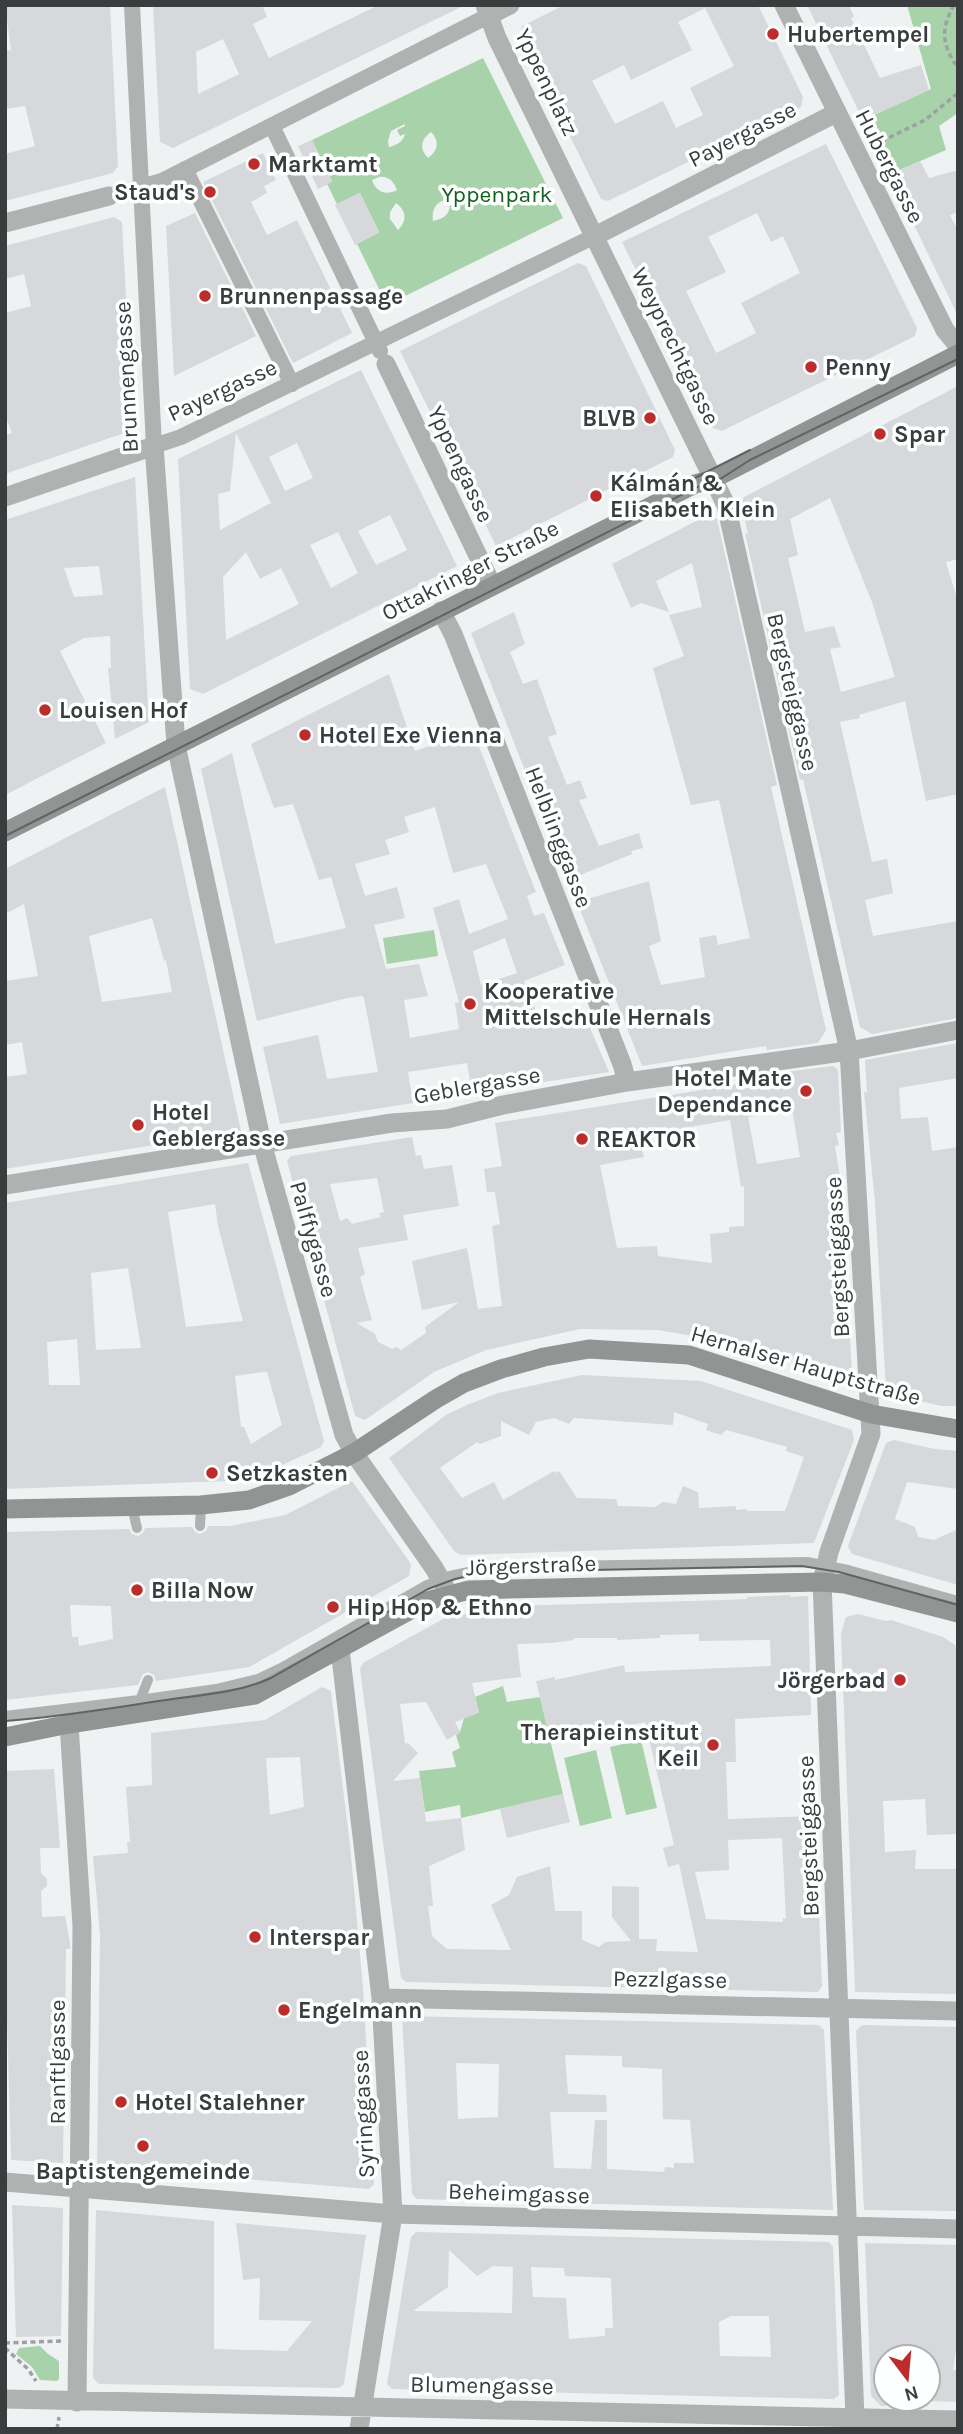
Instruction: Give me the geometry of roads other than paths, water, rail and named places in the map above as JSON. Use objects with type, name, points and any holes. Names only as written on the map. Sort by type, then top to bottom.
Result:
[{"type":"main road","name":"Ottakringer Straße","points":[[5,832],[492,585],[695,484],[713,479],[958,354]]},
{"type":"main road","name":"Hernalser Hauptstraße","points":[[5,1509],[201,1505],[249,1500],[289,1486],[354,1453],[464,1383],[544,1357],[589,1349],[689,1354],[871,1414],[958,1429]]},
{"type":"main road","name":"Jörgerstraße","points":[[5,1737],[137,1707],[255,1695],[427,1601],[445,1587],[482,1588],[824,1574],[845,1584],[958,1613]]},
{"type":"street","name":"Brunnengasse","points":[[132,5],[155,446],[176,745]]},
{"type":"street","points":[[488,10],[510,5]]},
{"type":"street","name":"Hubergasse","points":[[783,5],[945,330],[958,346]]},
{"type":"street","name":"Yppenplatz","points":[[109,196],[141,188],[185,169],[272,126],[488,10],[497,38],[594,236]]},
{"type":"street","name":"Payergasse","points":[[594,236],[836,113]]},
{"type":"street","points":[[272,126],[386,364]]},
{"type":"street","points":[[185,169],[292,384]]},
{"type":"street","points":[[5,223],[109,196]]},
{"type":"street","points":[[376,344],[594,236]]},
{"type":"street","name":"Weyprechtgasse","points":[[594,236],[713,479]]},
{"type":"street","name":"Payergasse","points":[[5,497],[181,437],[376,344]]},
{"type":"street","name":"Yppengasse","points":[[386,364],[492,585]]},
{"type":"street","name":"Bergsteiggasse","points":[[713,479],[726,505],[849,1051],[871,1434],[824,1574],[854,2423]]},
{"type":"street","name":"Helblinggasse","points":[[441,611],[458,647],[622,1063],[627,1083]]},
{"type":"street","name":"Palffygasse","points":[[176,745],[262,1143],[344,1434],[354,1453],[445,1587]]},
{"type":"street","name":"Geblergasse","points":[[5,1185],[392,1123],[447,1119],[503,1105],[627,1083],[849,1051],[958,1030]]},
{"type":"street","name":"Syringgasse","points":[[340,1649],[381,1998],[393,2214],[359,2429]]},
{"type":"street","name":"Ranftlgasse","points":[[69,1724],[82,1926],[77,2402]]},
{"type":"street","name":"Pezzlgasse","points":[[381,1998],[958,2011]]},
{"type":"street","name":"Beheimgasse","points":[[5,2182],[393,2214],[958,2229]]},
{"type":"street","name":"Blumengasse","points":[[5,2399],[854,2423],[958,2420]]},
{"type":"lane","points":[[200,1527],[201,1505]]},
{"type":"lane","points":[[132,1507],[137,1528]]},
{"type":"lane","points":[[824,1574],[958,1601]]},
{"type":"lane","points":[[5,1716],[137,1707],[264,1676],[445,1587]]},
{"type":"lane","points":[[137,1707],[148,1680]]},
{"type":"tram line","points":[[5,836],[697,487],[714,483],[750,460],[958,359]]},
{"type":"tram line","points":[[681,485],[750,450]]},
{"type":"tram line","points":[[5,1721],[86,1712],[246,1687],[271,1678],[428,1589],[485,1572],[802,1566],[839,1572],[958,1605]]},
{"type":"place","name":"Hubertempel","points":[[773,34]]},
{"type":"place","name":"Marktamt","points":[[254,164]]},
{"type":"place","name":"Staud's","points":[[210,192]]},
{"type":"place","name":"Brunnenpassage","points":[[205,296]]},
{"type":"place","name":"Penny","points":[[811,367]]},
{"type":"place","name":"BLVB","points":[[650,418]]},
{"type":"place","name":"Spar","points":[[880,434]]},
{"type":"place","name":"Kálmán & Elisabeth Klein","points":[[596,496]]},
{"type":"place","name":"Louisen Hof","points":[[45,710]]},
{"type":"place","name":"Hotel Exe Vienna","points":[[305,735]]},
{"type":"place","name":"Kooperative Mittelschule Hernals","points":[[470,1004]]},
{"type":"place","name":"Hotel Mate Dependance","points":[[806,1091]]},
{"type":"place","name":"Hotel Geblergasse","points":[[138,1125]]},
{"type":"place","name":"REAKTOR","points":[[582,1139]]},
{"type":"place","name":"Setzkasten","points":[[212,1473]]},
{"type":"place","name":"Billa Now","points":[[137,1590]]},
{"type":"place","name":"Hip Hop & Ethno","points":[[333,1607]]},
{"type":"place","name":"Jörgerbad","points":[[900,1680]]},
{"type":"place","name":"Therapieinstitut Keil","points":[[713,1745]]},
{"type":"place","name":"Interspar","points":[[255,1937]]},
{"type":"place","name":"Engelmann","points":[[284,2010]]},
{"type":"place","name":"Hotel Stalehner","points":[[121,2102]]},
{"type":"place","name":"Baptistengemeinde","points":[[143,2146]]},
{"type":"park label","name":"Yppenpark","points":[[497,194]]}]
